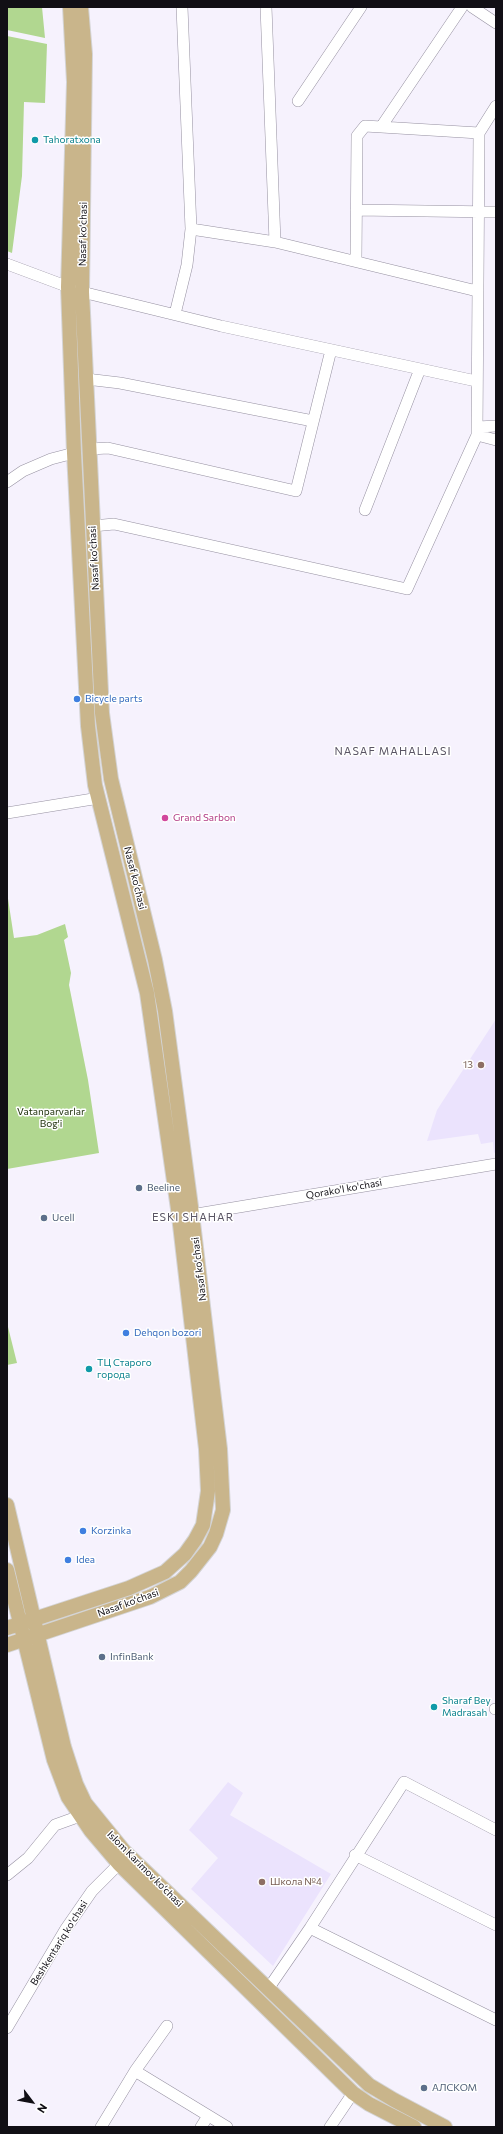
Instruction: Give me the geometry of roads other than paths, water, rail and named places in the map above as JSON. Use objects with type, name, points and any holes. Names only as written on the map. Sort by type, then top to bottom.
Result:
[{"type":"main road","name":"Nasaf ko‘chasi","points":[[70,7],[74,82],[68,287],[74,453],[88,726],[95,785],[147,993],[186,1215]]},
{"type":"main road","name":"Nasaf ko‘chasi","points":[[14,1626],[34,1618],[148,1581],[165,1572],[185,1554],[202,1524],[208,1497],[206,1392],[164,1004],[155,960],[111,779],[102,713],[82,292],[85,54],[81,7]]},
{"type":"main road","name":"Nasaf ko‘chasi","points":[[7,1645],[166,1590],[180,1582],[201,1559],[216,1534],[223,1510],[220,1449],[206,1392]]},
{"type":"main road","name":"Islom Karimov ko‘chasi","points":[[7,1505],[64,1747],[76,1784],[85,1803],[124,1851],[369,2085],[445,2127]]},
{"type":"main road","name":"Islom Karimov ko‘chasi","points":[[7,1570],[14,1626],[24,1639],[54,1760],[68,1797],[80,1816],[119,1864],[353,2093],[369,2104],[414,2127]]},
{"type":"street","points":[[175,314],[186,265],[191,229],[182,7]]},
{"type":"street","points":[[266,7],[275,242]]},
{"type":"street","points":[[298,100],[361,7]]},
{"type":"street","points":[[381,127],[462,7]]},
{"type":"street","points":[[472,7],[496,23]]},
{"type":"street","points":[[93,526],[114,524],[407,589],[477,431],[476,381],[478,211],[486,127],[496,106]]},
{"type":"street","points":[[356,261],[356,136],[365,126],[486,127]]},
{"type":"street","points":[[356,210],[496,212]]},
{"type":"street","points":[[191,229],[275,242],[477,291]]},
{"type":"street","points":[[7,264],[82,292],[331,350],[476,381]]},
{"type":"street","points":[[90,449],[108,448],[296,491],[331,350]]},
{"type":"street","points":[[365,510],[420,369]]},
{"type":"street","points":[[86,379],[150,388],[314,421]]},
{"type":"street","points":[[477,431],[496,426]]},
{"type":"street","points":[[477,431],[496,440]]},
{"type":"street","points":[[7,482],[23,471],[74,453]]},
{"type":"street","points":[[7,814],[99,798]]},
{"type":"street","name":"Qorako'l ko'chasi","points":[[186,1215],[496,1164]]},
{"type":"street","points":[[268,1989],[310,1928],[355,1855],[404,1782],[496,1830]]},
{"type":"street","points":[[7,1875],[28,1858],[55,1825],[80,1816]]},
{"type":"street","points":[[355,1855],[496,1925]]},
{"type":"street","name":"Beshkentariq ko'chasi","points":[[7,2028],[64,1930],[92,1891],[119,1864]]},
{"type":"street","points":[[310,1928],[496,2020]]},
{"type":"street","points":[[101,2127],[135,2071],[168,2026]]},
{"type":"street","points":[[135,2071],[227,2127]]},
{"type":"street","points":[[330,2127],[353,2093]]},
{"type":"street","points":[[201,2127],[208,2116]]},
{"type":"place","name":"Tahoratxona","points":[[35,140]]},
{"type":"place","name":"Bicycle parts","points":[[77,699]]},
{"type":"place","name":"Grand Sarbon","points":[[165,818]]},
{"type":"place","name":"13","points":[[481,1065]]},
{"type":"place","name":"Beeline","points":[[139,1188]]},
{"type":"place","name":"Ucell","points":[[44,1218]]},
{"type":"place","name":"Dehqon bozori","points":[[126,1333]]},
{"type":"place","name":"ТЦ Старого города","points":[[89,1369]]},
{"type":"place","name":"Korzinka","points":[[83,1531]]},
{"type":"place","name":"Idea","points":[[68,1560]]},
{"type":"place","name":"InfinBank","points":[[102,1657]]},
{"type":"place","name":"Sharaf Bey Madrasah","points":[[434,1707]]},
{"type":"place","name":"Школа №4","points":[[262,1882]]},
{"type":"place","name":"АЛСКОМ","points":[[424,2088]]},
{"type":"district","name":"NASAF MAHALLASI","points":[[393,751]]},
{"type":"district","name":"ESKI SHAHAR","points":[[193,1217]]},
{"type":"park label","name":"Vatanparvarlar Bog'i","points":[[51,1118]]}]
